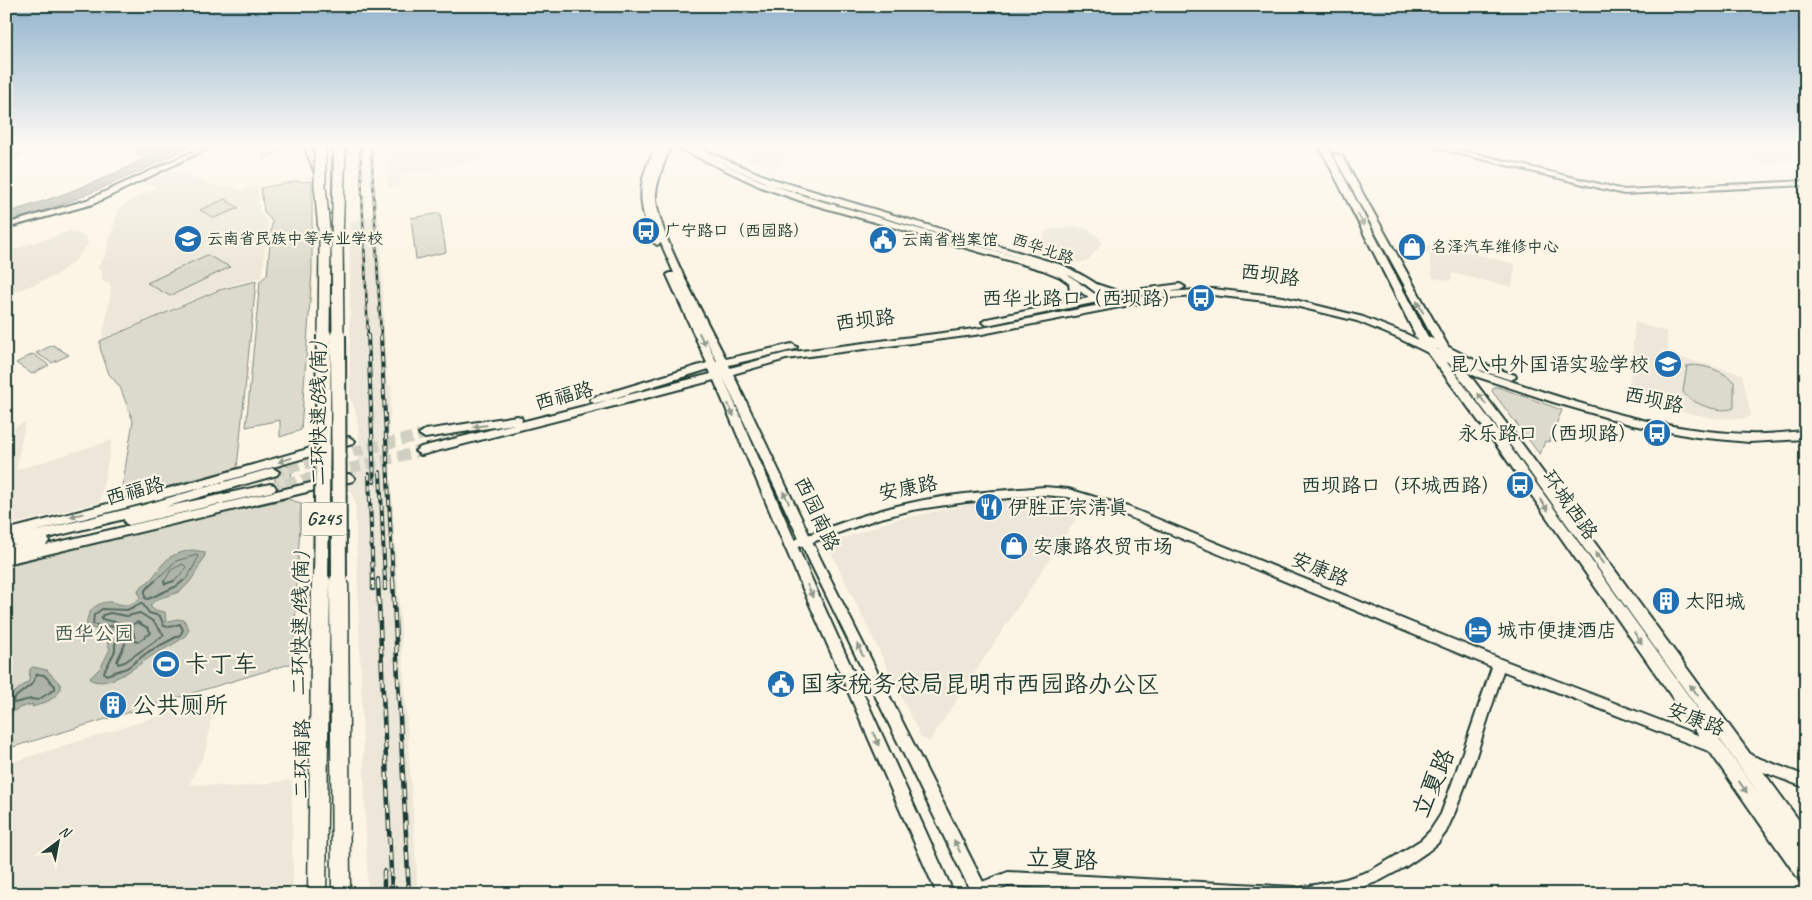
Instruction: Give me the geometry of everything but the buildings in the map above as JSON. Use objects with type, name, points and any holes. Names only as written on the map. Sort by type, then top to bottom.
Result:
[{"type":"highway","name":"二环快速A线(南)","points":[[319,894],[325,242],[320,187]]},
{"type":"highway","name":"二环快速B线(南)","points":[[339,187],[337,250],[339,894]]},
{"type":"main road","name":"二环南路","points":[[328,187],[337,445]]},
{"type":"main road","name":"二环南路","points":[[334,187],[339,894]]},
{"type":"main road","name":"西园南路","points":[[645,187],[644,207],[659,247],[980,892]]},
{"type":"main road","name":"西园南路","points":[[653,187],[652,208],[666,246],[720,368],[790,546],[946,894]]},
{"type":"main road","name":"环城西路","points":[[1345,187],[1423,338],[1455,363],[1521,451],[1806,845]]},
{"type":"main road","name":"环城西路","points":[[1354,187],[1439,351],[1506,450],[1806,876]]},
{"type":"main road","points":[[1062,306],[1070,301],[1075,294],[1074,282]]},
{"type":"main road","points":[[1093,286],[1113,292],[1130,292]]},
{"type":"main road","name":"西坝路","points":[[720,368],[797,346],[972,325],[1096,299],[1108,301],[1130,292],[1202,286],[1276,293],[1303,298],[1363,314],[1423,338]]},
{"type":"main road","name":"西坝路","points":[[720,368],[805,352],[982,331],[1108,301],[1213,292],[1263,296],[1301,303],[1360,319],[1439,351],[1552,392],[1652,420],[1712,430],[1741,432],[1806,428]]},
{"type":"main road","name":"西坝路","points":[[1455,363],[1479,374],[1558,400],[1662,427],[1696,433],[1749,438],[1806,436]]},
{"type":"main road","name":"西福路","points":[[425,434],[510,422],[720,368]]},
{"type":"main road","name":"西福路","points":[[421,451],[646,395],[720,368]]},
{"type":"main road","points":[[6,535],[197,485],[337,445]]},
{"type":"main road","name":"西福路","points":[[6,542],[84,524],[273,472]]},
{"type":"main road","name":"二环南路","points":[[319,894],[337,481]]},
{"type":"main road","points":[[6,559],[337,481]]},
{"type":"main road","name":"西福路","points":[[6,552],[66,535],[270,488]]},
{"type":"street","points":[[6,226],[90,202],[122,187]]},
{"type":"street","name":"西华北路","points":[[771,187],[1062,268],[1093,286],[1108,301]]},
{"type":"street","name":"西华北路","points":[[784,187],[814,199],[1046,268],[1074,282],[1096,299]]},
{"type":"street","points":[[1603,187],[1624,192],[1725,187]]},
{"type":"street","name":"安康路","points":[[790,546],[875,515],[912,506],[1025,492],[1068,493],[1124,510],[1499,664],[1806,782]]},
{"type":"street","name":"立夏路","points":[[1303,894],[1342,888],[1373,878],[1400,863],[1428,843],[1438,833],[1466,766],[1499,664]]},
{"type":"street","name":"立夏路","points":[[980,892],[1008,879],[1295,894]]},
{"type":"shaded area","name":"云南省民族中等专业学校","points":[[156,187],[233,187],[241,191],[250,187],[257,187],[260,214],[268,223],[262,277],[221,288],[102,339],[111,292],[110,283],[102,280],[102,270],[97,268],[105,256],[118,210],[127,202]]},
{"type":"shaded area","points":[[379,216],[387,383],[392,386],[389,432],[391,478],[418,894],[368,894],[355,501],[349,487],[350,470],[358,468],[359,436],[356,412],[350,397],[350,221]]},
{"type":"shaded area","points":[[1076,226],[1088,229],[1101,239],[1101,245],[1087,261],[1073,263],[1036,254],[1047,230]]},
{"type":"shaded area","points":[[70,231],[87,237],[88,244],[75,261],[53,277],[6,295],[6,252]]},
{"type":"shaded area","points":[[1421,245],[1438,245],[1515,264],[1512,287],[1452,273],[1451,281],[1433,278],[1429,253],[1422,252]]},
{"type":"shaded area","name":"昆八中外国语实验学校","points":[[1635,322],[1667,332],[1668,354],[1742,374],[1751,416],[1740,419],[1713,418],[1628,401]]},
{"type":"shaded area","points":[[25,422],[16,470],[112,440],[100,502],[6,526],[6,432]]},
{"type":"shaded area","points":[[1062,498],[1086,504],[929,742],[921,737],[827,544],[894,520],[998,499]]},
{"type":"shaded area","points":[[214,699],[206,750],[189,784],[239,787],[292,780],[293,893],[6,894],[6,764]]},
{"type":"green space","points":[[312,187],[312,272],[301,430],[280,437],[280,420],[246,427],[260,281],[267,275],[272,221],[264,212],[261,188]]},
{"type":"green space","points":[[225,199],[239,208],[214,218],[200,210]]},
{"type":"green space","points":[[440,213],[446,252],[416,259],[411,218]]},
{"type":"green space","points":[[207,255],[230,267],[170,296],[147,283]]},
{"type":"green space","points":[[256,281],[237,468],[120,499],[133,421],[120,387],[109,374],[100,348],[100,341],[219,290]]},
{"type":"green space","points":[[53,345],[69,355],[52,363],[36,353]]},
{"type":"green space","points":[[33,354],[49,365],[32,374],[16,363]]},
{"type":"green space","points":[[1687,366],[1706,367],[1719,371],[1730,378],[1734,382],[1734,408],[1728,410],[1714,409],[1699,404],[1687,396],[1683,392]]},
{"type":"green space","points":[[1494,387],[1562,410],[1549,442],[1545,441],[1540,455],[1492,391]]},
{"type":"green space","points":[[283,464],[292,468],[291,483],[282,491],[274,493],[276,466]]},
{"type":"green space","name":"西华公园","points":[[288,499],[301,503],[293,663],[6,749],[6,566],[172,524]]},
{"type":"water","points":[[103,187],[54,207],[6,223],[6,213],[80,188]]},
{"type":"water","points":[[192,550],[205,552],[205,555],[192,579],[180,591],[159,598],[150,606],[154,610],[165,612],[166,622],[177,619],[184,620],[189,629],[186,635],[125,674],[108,681],[99,682],[91,680],[90,678],[101,667],[110,649],[107,643],[117,636],[110,631],[102,632],[87,626],[88,617],[92,609],[104,602],[125,605],[133,603],[140,598],[138,590],[141,586],[151,579],[165,561],[173,556]]},
{"type":"water","points":[[33,667],[47,670],[61,685],[58,694],[46,702],[32,707],[33,704],[19,708],[6,716],[6,699],[29,681],[30,669]]},
{"type":"tunnel","points":[[273,472],[425,434]]},
{"type":"tunnel","points":[[270,488],[421,451]]},
{"type":"railway","points":[[362,187],[368,336]]},
{"type":"railway","points":[[373,187],[381,336]]},
{"type":"railway","points":[[368,335],[374,482]]},
{"type":"railway","points":[[381,335],[393,582]]},
{"type":"railway","points":[[380,472],[385,582]]},
{"type":"railway","points":[[369,474],[373,582]]},
{"type":"railway","points":[[378,581],[392,894]]},
{"type":"railway","points":[[393,581],[409,894]]},
{"type":"railway","points":[[373,582],[373,589]]},
{"type":"railway","points":[[385,582],[385,589]]},
{"type":"railway","points":[[384,871],[384,894]]},
{"type":"place","name":"广宁路口（西园路）","points":[[646,231]]},
{"type":"place","name":"云南省民族中等专业学校","points":[[188,239]]},
{"type":"place","name":"云南省档案馆","points":[[883,240]]},
{"type":"place","name":"名泽汽车维修中心","points":[[1412,247]]},
{"type":"place","name":"西华北路口（西坝路）","points":[[1201,298]]},
{"type":"place","name":"昆八中外国语实验学校","points":[[1668,364]]},
{"type":"place","name":"永乐路口（西坝路）","points":[[1657,433]]},
{"type":"place","name":"西坝路口（环城西路）","points":[[1520,485]]},
{"type":"place","name":"伊胜正宗清真","points":[[989,507]]},
{"type":"place","name":"安康路农贸市场","points":[[1014,546]]},
{"type":"place","name":"太阳城","points":[[1666,601]]},
{"type":"place","name":"城市便捷酒店","points":[[1478,630]]},
{"type":"place","name":"卡丁车","points":[[166,664]]},
{"type":"place","name":"国家税务总局昆明市西园路办公区","points":[[781,684]]},
{"type":"place","name":"公共厕所","points":[[113,705]]}]
